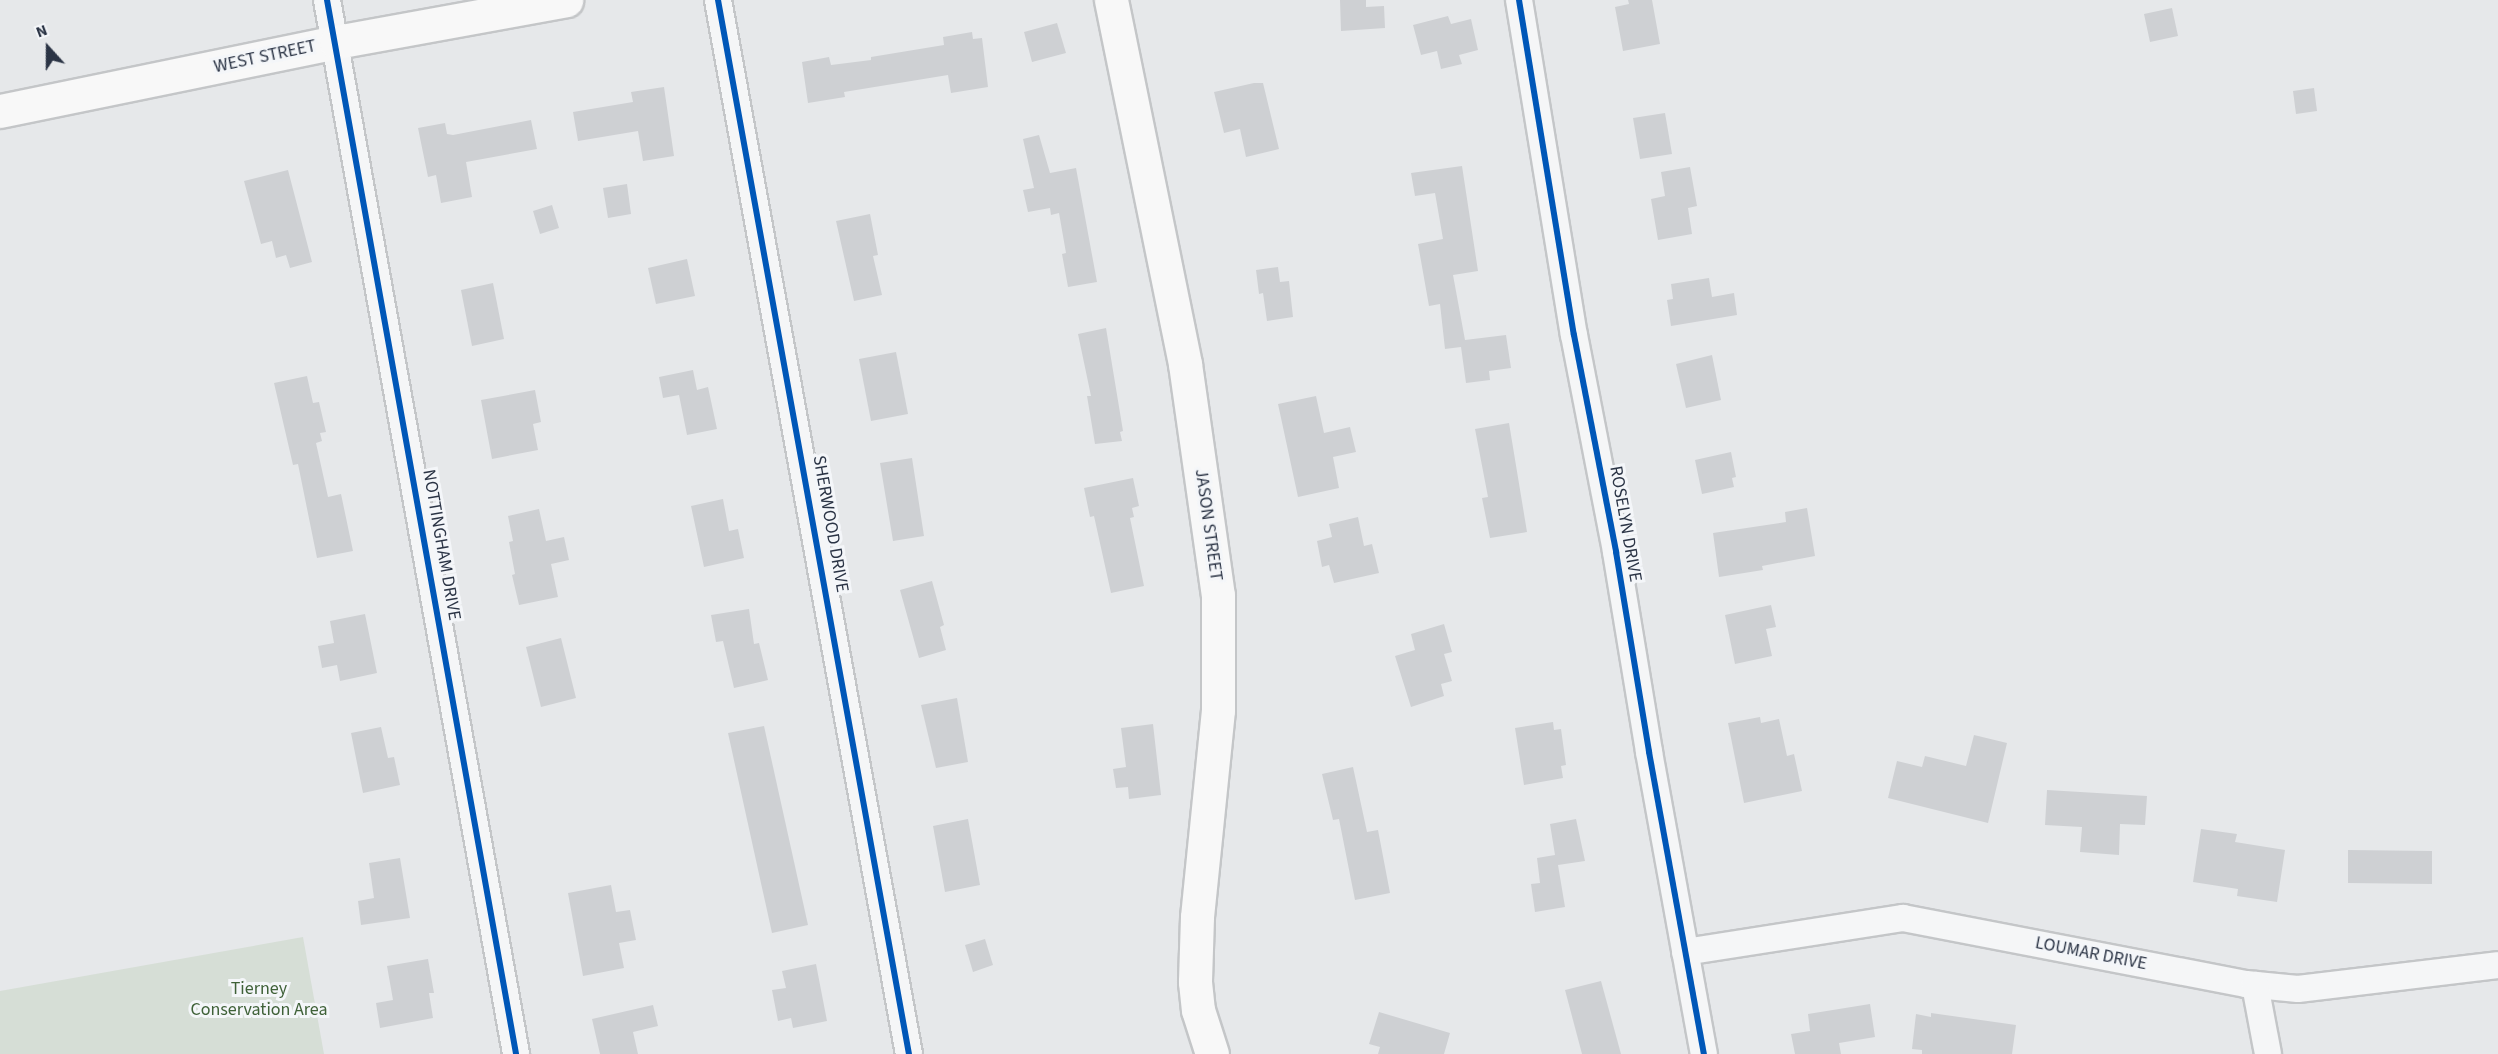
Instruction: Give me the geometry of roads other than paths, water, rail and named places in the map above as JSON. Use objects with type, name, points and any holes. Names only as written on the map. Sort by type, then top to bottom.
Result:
[{"type":"street","name":"NOTTINGHAM DRIVE","points":[[327,0],[516,1054]]},
{"type":"street","name":"WEST STREET","points":[[0,111],[336,42],[566,0]]},
{"type":"street","name":"SHERWOOD DRIVE","points":[[718,0],[909,1054]]},
{"type":"street","name":"JASON STREET","points":[[1111,0],[1185,364],[1218,595],[1218,710],[1197,916],[1196,971],[1198,1010],[1212,1054]]},
{"type":"street","name":"ROSELYN DRIVE","points":[[1519,0],[1574,334],[1616,552],[1704,1054]]},
{"type":"street","name":"LOUMAR DRIVE","points":[[1685,952],[1903,918],[2255,985],[2298,989],[2498,965]]},
{"type":"street","points":[[2255,985],[2268,1054]]},
{"type":"park label","name":"Tierney Conservation Area","points":[[259,1000]]}]
